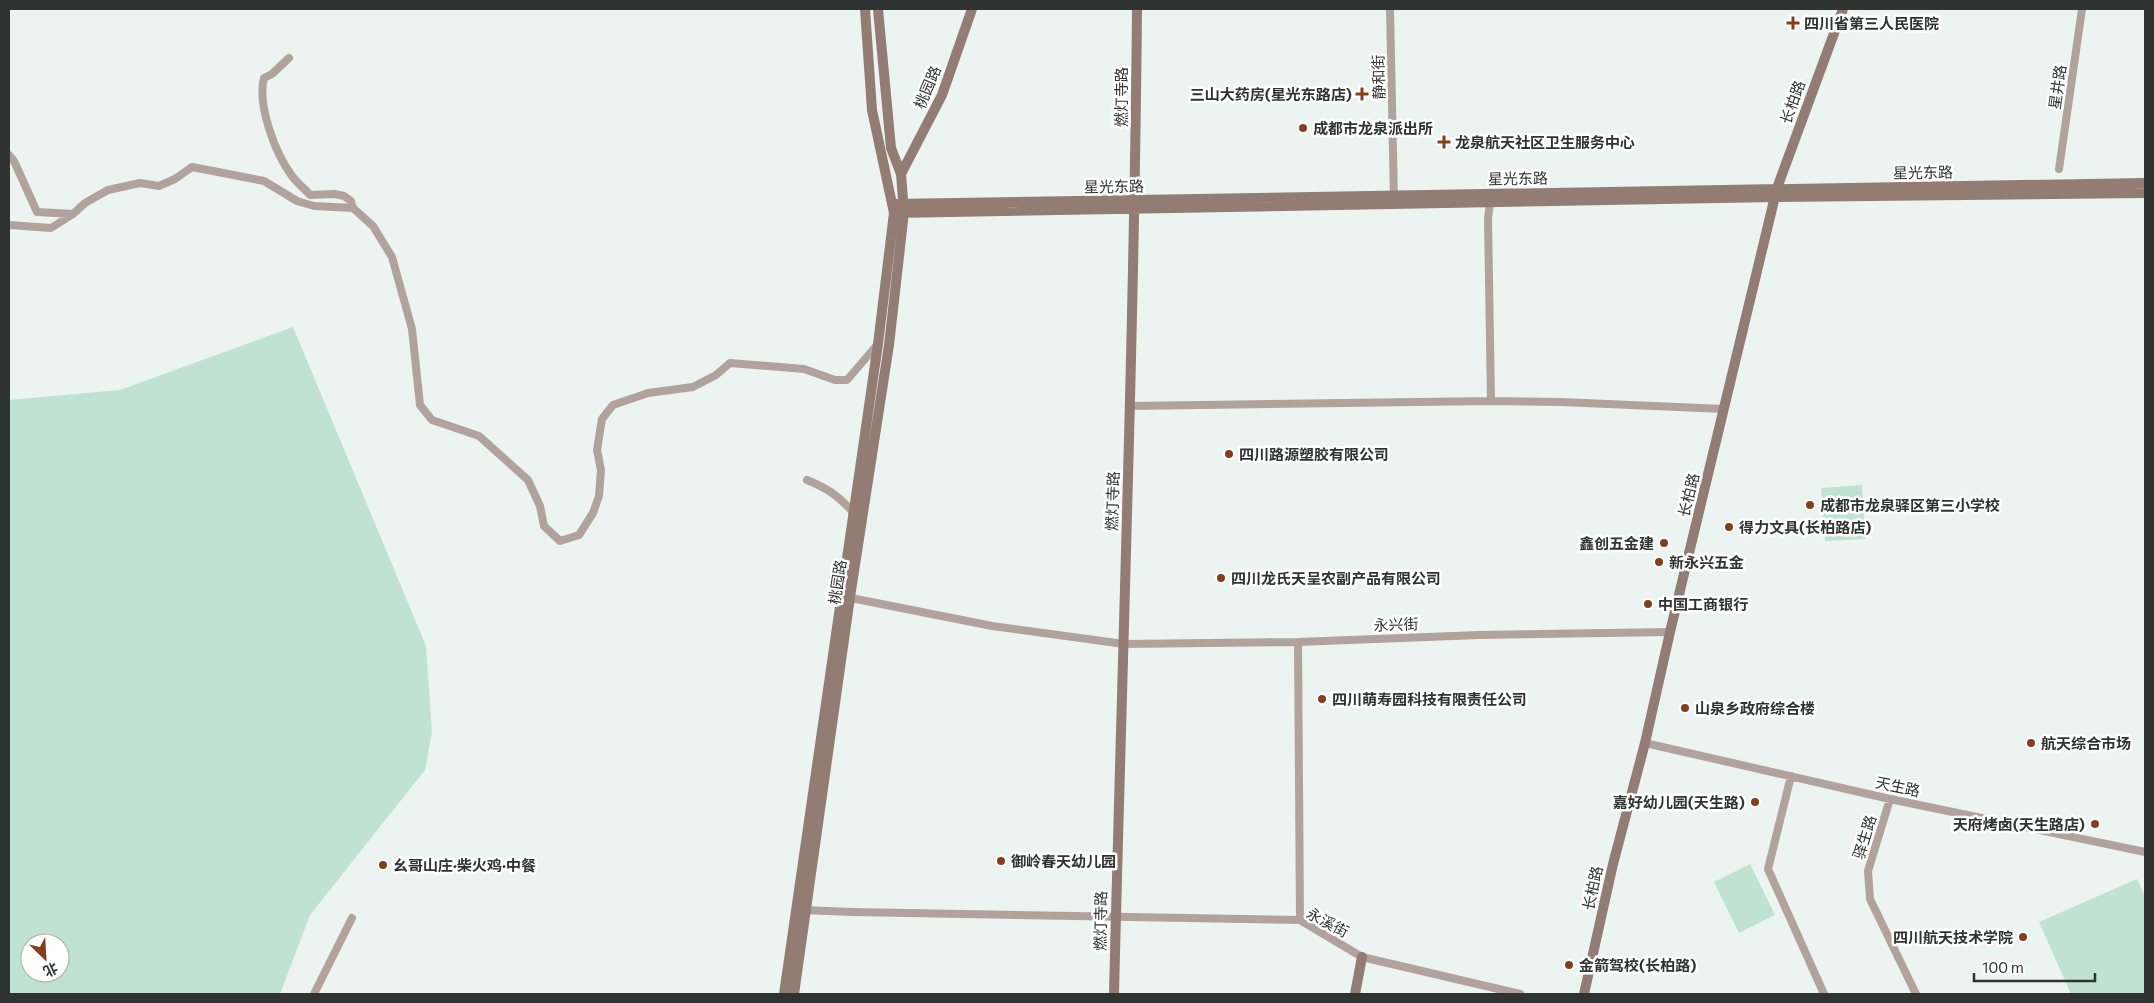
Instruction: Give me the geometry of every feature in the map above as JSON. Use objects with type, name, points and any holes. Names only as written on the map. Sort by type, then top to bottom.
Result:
[{"type":"main road","points":[[845,597],[854,512],[899,208],[872,110],[865,9]]},
{"type":"main road","name":"桃园路","points":[[794,994],[801,910],[845,597],[889,345],[900,174],[891,148],[878,9]]},
{"type":"main road","name":"桃园路","points":[[900,174],[942,95],[972,9]]},
{"type":"main road","name":"燃灯寺路","points":[[1114,994],[1135,205],[1137,9]]},
{"type":"main road","name":"长柏路","points":[[1584,994],[1613,864],[1645,743],[1776,192],[1842,9]]},
{"type":"main road","name":"星光东路","points":[[899,208],[1135,205],[2145,184]]},
{"type":"main road","name":"星光东路","points":[[1394,200],[1490,204],[1776,192],[2145,193]]},
{"type":"main road","points":[[784,994],[801,910]]},
{"type":"main road","points":[[1355,994],[1362,958]]},
{"type":"street","name":"静和街","points":[[1390,9],[1394,200]]},
{"type":"street","name":"星井路","points":[[2059,168],[2082,9]]},
{"type":"street","points":[[289,58],[272,74],[264,78],[262,87],[262,108],[276,148],[292,176],[310,195],[335,194],[344,196],[351,201],[353,208],[373,226],[392,257],[412,329],[420,405],[432,420],[479,436],[528,480],[540,506],[544,526],[560,541],[579,535],[593,513],[599,496],[602,470],[597,450],[602,419],[613,405],[648,393],[693,387],[716,375],[730,364],[804,368],[835,380],[847,380],[878,344]]},
{"type":"street","points":[[9,155],[14,161],[37,212],[73,214]]},
{"type":"street","points":[[9,225],[51,228],[73,214],[85,203],[108,190],[140,184],[159,186],[192,167],[264,181],[297,200],[314,206],[353,208]]},
{"type":"street","points":[[1490,204],[1488,218],[1491,401]]},
{"type":"street","points":[[1130,406],[1491,401],[1561,402],[1724,410]]},
{"type":"street","points":[[808,480],[831,490],[854,512]]},
{"type":"street","name":"永兴街","points":[[845,597],[992,626],[1124,644],[1298,642],[1479,635],[1670,632]]},
{"type":"street","points":[[1298,642],[1300,920]]},
{"type":"street","name":"天生路","points":[[1645,743],[1890,799],[2145,852]]},
{"type":"street","points":[[1791,776],[1768,869],[1824,994]]},
{"type":"street","name":"驿生路","points":[[1890,799],[1868,871],[1870,899],[1916,994]]},
{"type":"street","name":"永溪街","points":[[801,910],[1300,920],[1362,958],[1520,994]]},
{"type":"street","points":[[314,994],[352,918]]},
{"type":"green space","points":[[293,327],[426,646],[432,732],[425,770],[310,915],[280,994],[9,994],[9,400],[120,390]]},
{"type":"green space","points":[[1862,485],[1865,539],[1825,541],[1821,488]]},
{"type":"green space","points":[[1750,864],[1775,915],[1739,933],[1714,882]]},
{"type":"green space","points":[[2137,879],[2145,896],[2145,994],[2071,994],[2039,922]]},
{"type":"place","name":"四川省第三人民医院","points":[[1793,23]]},
{"type":"place","name":"三山大药房(星光东路店)","points":[[1362,94]]},
{"type":"place","name":"成都市龙泉派出所","points":[[1303,128]]},
{"type":"place","name":"龙泉航天社区卫生服务中心","points":[[1444,142]]},
{"type":"place","name":"四川路源塑胶有限公司","points":[[1229,454]]},
{"type":"place","name":"成都市龙泉驿区第三小学校","points":[[1810,505]]},
{"type":"place","name":"得力文具(长柏路店)","points":[[1729,527]]},
{"type":"place","name":"鑫创五金建","points":[[1664,543]]},
{"type":"place","name":"新永兴五金","points":[[1659,562]]},
{"type":"place","name":"四川龙氏天呈农副产品有限公司","points":[[1221,578]]},
{"type":"place","name":"中国工商银行","points":[[1648,604]]},
{"type":"place","name":"四川萌寿园科技有限责任公司","points":[[1322,699]]},
{"type":"place","name":"山泉乡政府综合楼","points":[[1685,708]]},
{"type":"place","name":"航天综合市场","points":[[2031,743]]},
{"type":"place","name":"嘉好幼儿园(天生路)","points":[[1755,802]]},
{"type":"place","name":"天府烤卤(天生路店)","points":[[2095,824]]},
{"type":"place","name":"御岭春天幼儿园","points":[[1001,861]]},
{"type":"place","name":"幺哥山庄·柴火鸡·中餐","points":[[383,865]]},
{"type":"place","name":"四川航天技术学院","points":[[2023,937]]},
{"type":"place","name":"金箭驾校(长柏路)","points":[[1569,965]]}]
